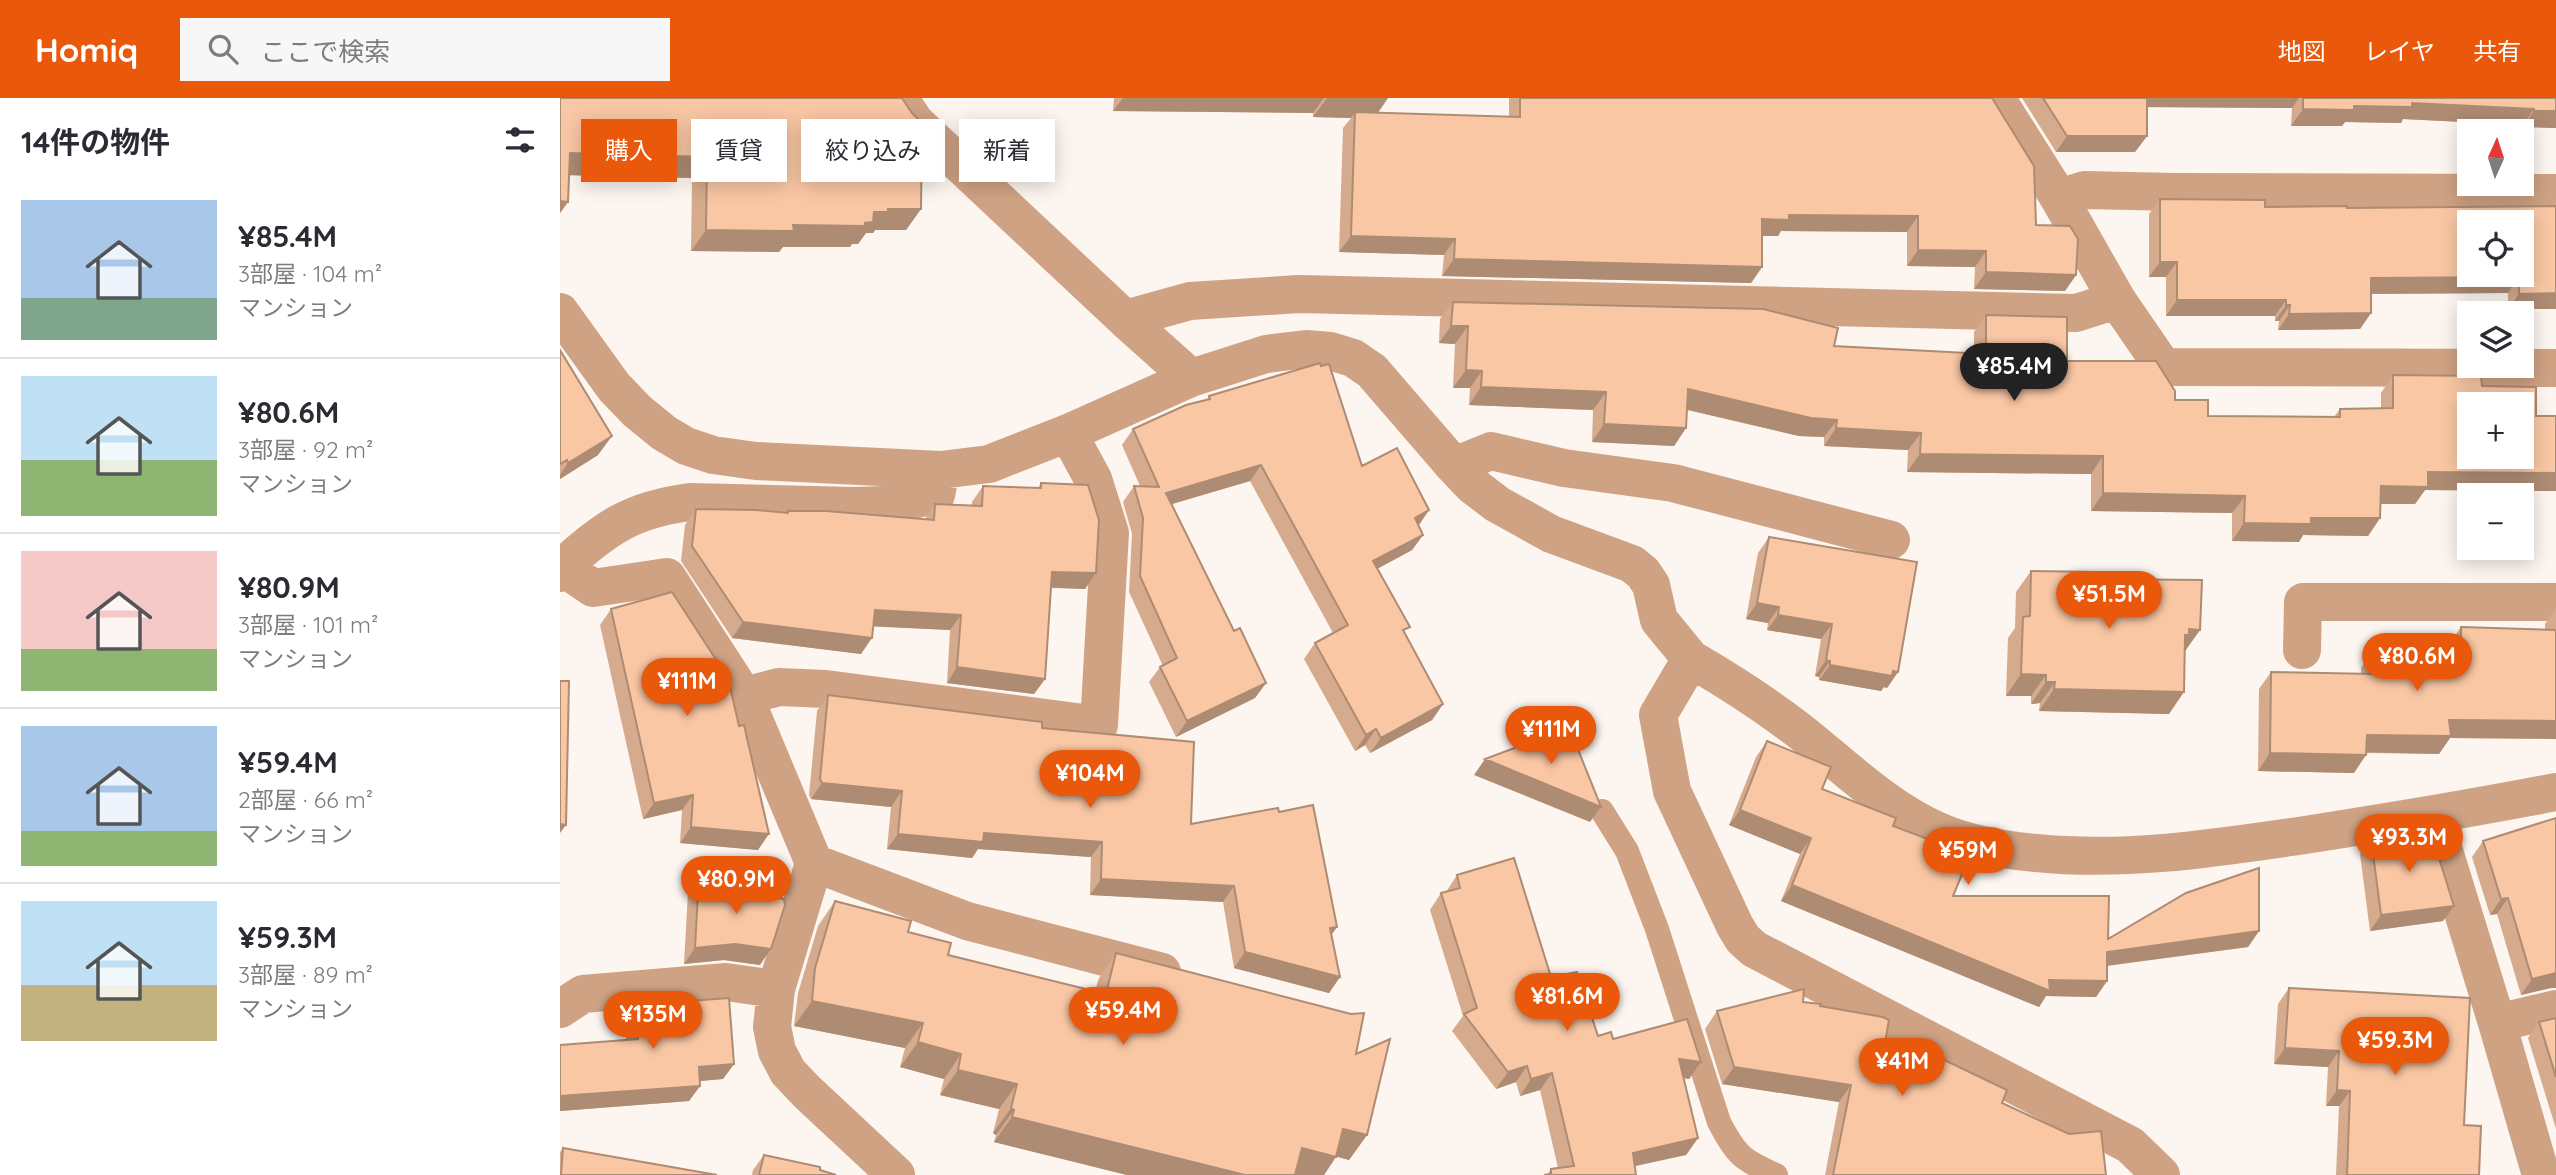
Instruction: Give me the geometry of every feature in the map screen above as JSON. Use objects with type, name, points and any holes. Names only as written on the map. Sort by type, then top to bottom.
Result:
[{"type":"street","points":[[899,98],[915,122],[1191,378]]},
{"type":"street","points":[[1996,98],[2059,198],[2117,300],[2163,367],[2556,368]]},
{"type":"street","points":[[2059,198],[2085,190],[2556,193]]},
{"type":"street","points":[[1125,319],[1190,301],[1299,294],[2076,313],[2117,300]]},
{"type":"street","points":[[560,312],[614,387],[664,433],[686,446],[713,455],[756,461],[941,470],[989,464],[1068,433],[1191,378],[1247,359],[1306,349],[1330,351],[1353,358],[1379,379],[1472,485],[1507,510],[1551,534],[1632,564],[1643,573],[1651,586],[1659,620],[1691,659],[1729,681],[1795,727],[1905,814],[1940,832],[1996,849],[2106,858],[2217,848],[2434,815],[2556,792]]},
{"type":"street","points":[[744,696],[779,687],[826,689],[1098,725],[1110,533],[1093,479],[1068,433]]},
{"type":"street","points":[[1454,466],[1491,451],[1564,468],[1673,483],[1891,540]]},
{"type":"street","points":[[896,1175],[788,1072],[777,1051],[772,1027],[776,989],[814,863],[744,696],[667,578],[593,588],[561,570],[595,539],[622,522],[659,506],[690,502],[886,505],[936,495],[941,470]]},
{"type":"street","points":[[2302,650],[2303,602],[2556,602]]},
{"type":"street","points":[[1691,659],[1658,715],[1672,791],[1743,939],[1754,949],[2130,1145],[2161,1175]]},
{"type":"street","points":[[2434,815],[2540,1175]]},
{"type":"street","points":[[814,863],[967,921],[1193,980]]},
{"type":"street","points":[[560,1009],[583,995],[726,982],[776,989]]},
{"type":"street","points":[[2497,1023],[2556,1009]]},
{"type":"lane","points":[[1602,811],[1627,851],[1657,929],[1719,1122],[1731,1146],[1747,1163],[1776,1175]]},
{"type":"building","points":[[560,98],[902,98],[918,119],[801,119],[801,182],[921,182],[921,209],[888,209],[888,212],[874,212],[873,222],[865,223],[865,226],[793,225],[794,231],[706,230],[707,182],[787,182],[787,119],[691,119],[691,157],[677,156],[677,119],[581,119],[581,153],[570,153],[568,202],[560,201]]},
{"type":"building","points":[[1520,98],[1992,98],[2034,166],[2036,225],[2070,226],[2078,239],[2076,275],[1986,272],[1986,251],[1918,250],[1918,216],[1789,215],[1789,220],[1762,219],[1762,267],[1454,259],[1455,239],[1351,236],[1355,112],[1520,117]]},
{"type":"building","points":[[2043,98],[2147,98],[2147,136],[2067,136]]},
{"type":"building","points":[[2303,98],[2556,98],[2556,111],[2412,103],[2412,107],[2303,109]]},
{"type":"building","points":[[2160,199],[2265,200],[2265,207],[2556,206],[2556,293],[2519,294],[2519,287],[2534,287],[2534,210],[2457,210],[2457,277],[2371,278],[2371,313],[2289,314],[2290,305],[2286,305],[2286,300],[2177,300],[2177,262],[2160,262]]},
{"type":"building","points":[[1453,302],[1763,309],[1838,328],[1834,346],[1986,354],[1986,315],[2067,317],[2067,361],[2156,361],[2175,391],[2175,400],[2208,400],[2208,416],[2340,417],[2340,409],[2393,408],[2393,375],[2457,376],[2457,378],[2481,378],[2482,386],[2536,387],[2536,416],[2556,416],[2556,473],[2428,472],[2428,487],[2381,486],[2380,518],[2311,518],[2311,524],[2244,523],[2245,496],[2103,493],[2103,456],[1920,454],[1921,433],[1836,428],[1837,420],[1811,418],[1688,389],[1686,428],[1604,424],[1606,392],[1481,387],[1482,371],[1466,370],[1468,326],[1451,326]]},
{"type":"building","points":[[560,350],[612,436],[568,463],[567,460],[560,464]]},
{"type":"building","points":[[1320,363],[1321,366],[1329,364],[1362,466],[1397,448],[1429,510],[1415,518],[1423,535],[1373,561],[1410,627],[1403,630],[1443,704],[1381,738],[1376,729],[1366,735],[1315,643],[1348,625],[1261,465],[1166,493],[1234,631],[1240,628],[1266,683],[1187,721],[1160,667],[1177,658],[1140,576],[1143,518],[1134,486],[1159,487],[1133,429],[1186,405],[1210,399],[1209,396]]},
{"type":"building","points":[[1041,483],[1088,485],[1099,520],[1096,573],[1052,572],[1045,679],[957,667],[961,615],[875,610],[872,638],[743,622],[692,546],[696,509],[788,513],[826,511],[934,520],[935,504],[982,506],[983,486],[1041,488]]},
{"type":"building","points":[[1769,537],[1917,562],[1898,672],[1893,671],[1892,676],[1830,665],[1830,661],[1826,660],[1832,624],[1778,615],[1779,607],[1757,603]]},
{"type":"building","points":[[2031,571],[2095,572],[2095,579],[2202,580],[2200,630],[2189,629],[2189,635],[2185,635],[2184,692],[2054,689],[2055,682],[2046,682],[2046,675],[2021,674],[2023,617],[2030,616]]},
{"type":"building","points":[[672,592],[728,678],[739,726],[744,725],[769,834],[691,827],[693,795],[654,803],[611,609]]},
{"type":"building","points":[[2461,627],[2556,630],[2556,721],[2449,720],[2451,736],[2367,735],[2366,755],[2270,753],[2271,672],[2373,674],[2373,650],[2461,652]]},
{"type":"building","points":[[560,681],[569,681],[566,825],[560,824]]},
{"type":"building","points":[[828,695],[1042,722],[1042,728],[1194,742],[1191,824],[1278,808],[1279,812],[1313,805],[1337,927],[1330,928],[1340,977],[1245,952],[1234,886],[1101,879],[1102,842],[984,833],[983,842],[898,834],[902,791],[822,783],[820,779]]},
{"type":"building","points":[[1557,732],[1561,742],[1573,737],[1601,807],[1485,759]]},
{"type":"building","points":[[1767,741],[1831,767],[1822,789],[1896,818],[1893,826],[1970,855],[1953,896],[2109,896],[2108,939],[2186,893],[2259,868],[2259,931],[2107,952],[2107,981],[2049,980],[2050,991],[1792,885],[1811,838],[1740,810]]},
{"type":"building","points":[[2556,818],[2556,973],[2532,979],[2508,898],[2501,899],[2483,841]]},
{"type":"building","points":[[2428,831],[2431,857],[2438,855],[2454,906],[2381,915],[2371,838]]},
{"type":"building","points":[[1514,858],[1551,977],[1577,972],[1598,1036],[1611,1032],[1613,1039],[1687,1019],[1701,1062],[1679,1059],[1698,1138],[1633,1153],[1636,1175],[1544,1175],[1551,1174],[1551,1169],[1574,1166],[1552,1073],[1531,1079],[1527,1066],[1508,1072],[1464,1014],[1477,1008],[1441,893],[1460,888],[1457,875]]},
{"type":"building","points":[[699,876],[784,899],[785,905],[771,949],[735,944],[695,948]]},
{"type":"building","points":[[835,901],[911,921],[908,932],[951,943],[948,955],[1106,994],[1116,953],[1351,1014],[1364,1013],[1356,1054],[1390,1039],[1367,1135],[1343,1129],[1336,1157],[1302,1148],[1295,1175],[1245,1175],[1012,1117],[1014,1110],[1011,1108],[1017,1084],[958,1070],[961,1054],[918,1042],[923,1023],[812,1001],[815,968]]},
{"type":"building","points":[[2289,988],[2470,998],[2464,1125],[2481,1126],[2479,1175],[2347,1175],[2350,1091],[2337,1090],[2339,1051],[2285,1048]]},
{"type":"building","points":[[1804,989],[1803,1002],[1889,1020],[1884,1048],[1938,1057],[2007,1090],[2002,1103],[2069,1134],[2101,1131],[2106,1175],[1833,1175],[1851,1085],[1734,1067],[1717,1011]]},
{"type":"building","points":[[729,998],[734,1064],[699,1067],[700,1086],[560,1096],[560,1045],[638,1039],[636,1005]]},
{"type":"building","points":[[2556,1018],[2556,1077],[2539,1022]]},
{"type":"building","points":[[563,1148],[717,1175],[561,1175]]},
{"type":"building","points":[[764,1155],[820,1167],[820,1170],[836,1175],[759,1175]]}]
